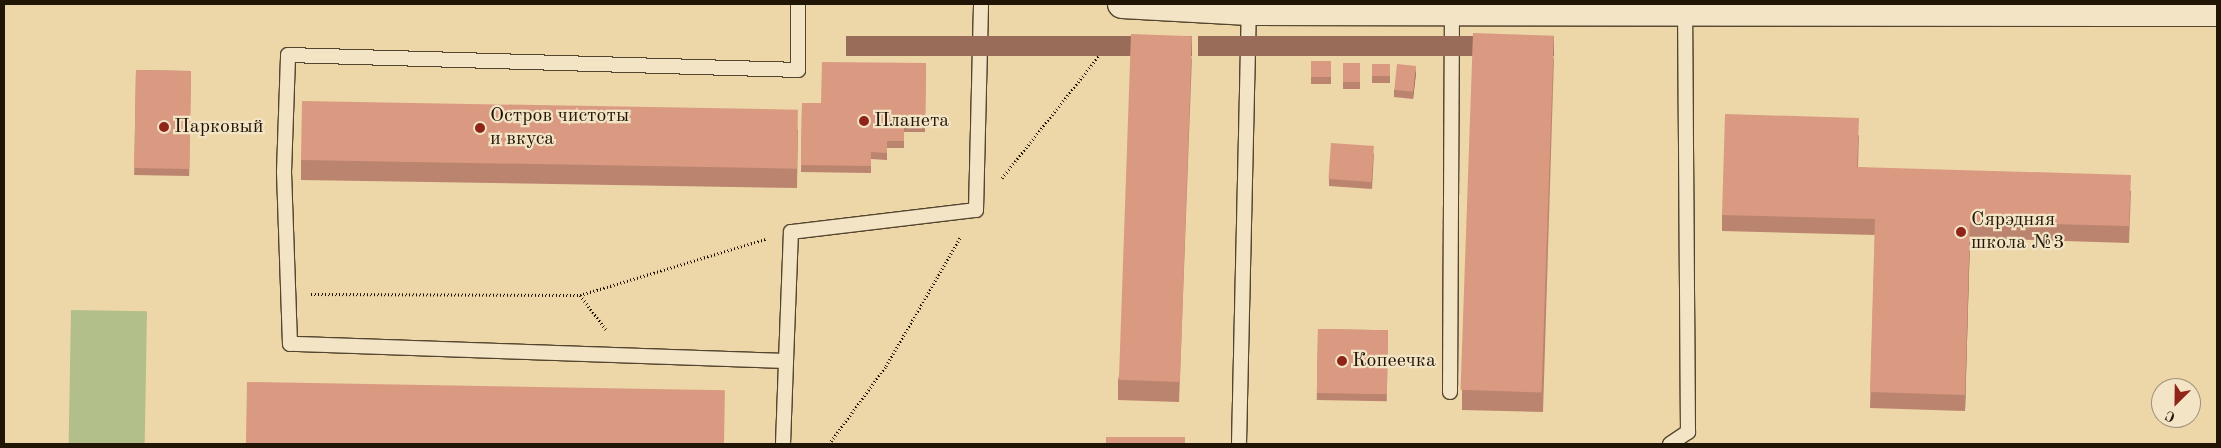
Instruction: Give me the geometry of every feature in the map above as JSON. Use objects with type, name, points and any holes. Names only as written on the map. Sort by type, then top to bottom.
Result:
[{"type":"street","points":[[1122,4],[1249,11],[1297,7],[1452,11],[1668,9],[2217,12]]},
{"type":"lane","points":[[786,361],[290,344],[284,172],[288,55],[798,70],[798,4]]},
{"type":"lane","points":[[783,444],[790,232],[976,210],[981,4]]},
{"type":"lane","points":[[1668,9],[1688,432],[1670,444]]},
{"type":"lane","points":[[1239,444],[1249,11]]},
{"type":"lane","points":[[1450,392],[1452,11]]},
{"type":"path","points":[[829,444],[886,366],[976,210],[1102,52]]},
{"type":"path","points":[[288,294],[580,295],[790,232]]},
{"type":"path","points":[[580,295],[626,355]]},
{"type":"green space","points":[[71,310],[147,311],[145,444],[69,444]]},
{"type":"building","points":[[1473,33],[1554,36],[1541,393],[1461,390]]},
{"type":"building","points":[[1131,34],[1192,36],[1180,382],[1119,380]]},
{"type":"building","points":[[1311,61],[1331,61],[1331,77],[1311,77]]},
{"type":"building","name":"Планета","points":[[822,62],[926,63],[925,125],[904,124],[904,141],[887,141],[887,153],[871,152],[871,166],[801,165],[802,103],[821,103]]},
{"type":"building","points":[[1343,63],[1360,63],[1360,82],[1343,82]]},
{"type":"building","points":[[1372,64],[1390,64],[1390,76],[1372,76]]},
{"type":"building","points":[[1397,64],[1416,66],[1413,92],[1394,90]]},
{"type":"building","name":"Парковый","points":[[136,70],[191,71],[189,169],[134,168]]},
{"type":"building","points":[[302,101],[798,110],[797,169],[301,160]]},
{"type":"building","points":[[1725,114],[1859,118],[1857,167],[2131,175],[2129,226],[1970,222],[1965,395],[1870,392],[1875,219],[1722,215]]},
{"type":"building","points":[[1331,143],[1374,146],[1371,182],[1328,179]]},
{"type":"building","points":[[1318,329],[1388,330],[1387,394],[1317,393]]},
{"type":"building","points":[[247,382],[725,390],[724,444],[246,444]]},
{"type":"building","points":[[1106,437],[1185,437],[1185,444],[1106,444]]},
{"type":"place","name":"Планета","points":[[864,121]]},
{"type":"place","name":"Парковый","points":[[164,127]]},
{"type":"place","name":"Остров чистоты и вкуса","points":[[480,128]]},
{"type":"place","name":"Сярэдняя школа №3","points":[[1961,232]]},
{"type":"place","name":"Копеечка","points":[[1342,361]]}]
